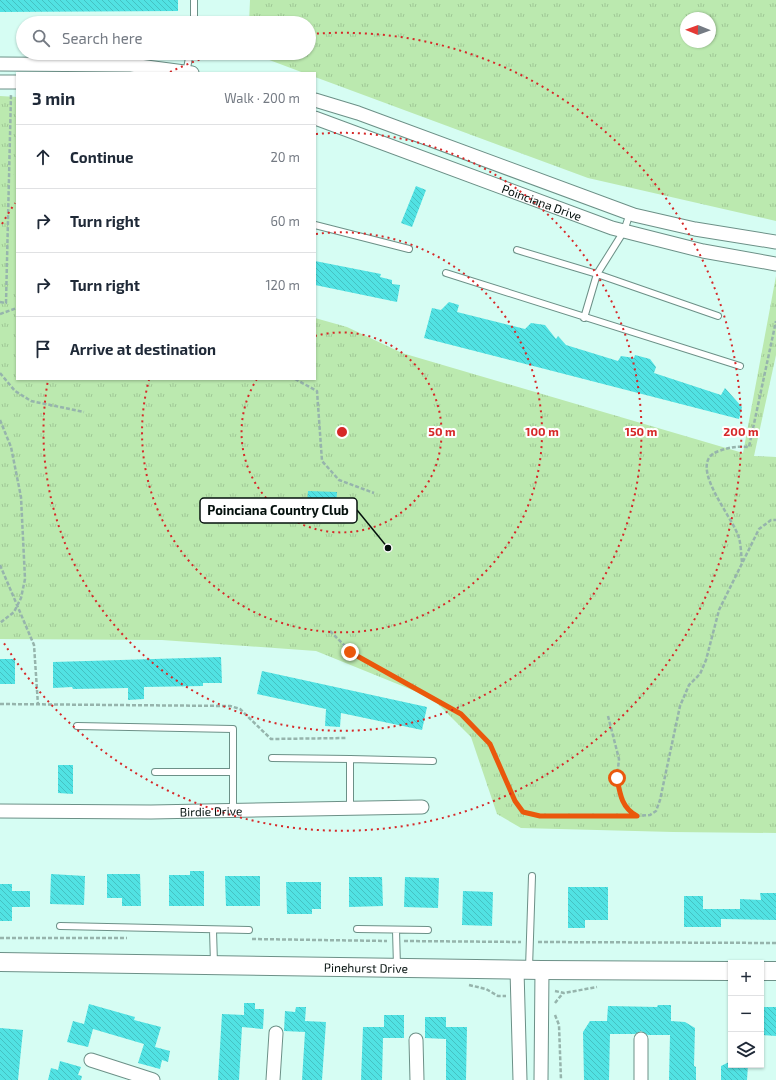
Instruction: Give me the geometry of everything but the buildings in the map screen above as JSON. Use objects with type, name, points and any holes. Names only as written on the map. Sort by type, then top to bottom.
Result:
[{"type":"street","points":[[0,64],[131,65],[181,72]]},
{"type":"street","points":[[0,82],[14,88]]},
{"type":"street","name":"Poinciana Drive","points":[[316,100],[358,113],[630,213],[695,230],[776,242]]},
{"type":"street","name":"Poinciana Drive","points":[[316,118],[624,231],[703,251],[776,264]]},
{"type":"street","name":"Birdie Drive","points":[[0,811],[151,812],[422,807]]},
{"type":"street","name":"Pinehurst Drive","points":[[0,962],[529,970],[728,971]]},
{"type":"street","points":[[520,1080],[529,970]]},
{"type":"street","points":[[529,970],[541,1080]]},
{"type":"street","points":[[764,971],[776,971]]},
{"type":"street","points":[[273,1080],[276,1033]]},
{"type":"street","points":[[640,1039],[640,1080]]},
{"type":"street","points":[[416,1040],[417,1080]]},
{"type":"street","points":[[91,1060],[153,1080]]},
{"type":"lane","points":[[194,0],[194,16]]},
{"type":"lane","points":[[188,72],[189,60]]},
{"type":"lane","points":[[584,318],[598,274],[624,231],[630,213]]},
{"type":"lane","points":[[316,225],[409,249]]},
{"type":"lane","points":[[517,250],[598,274],[718,316]]},
{"type":"lane","points":[[446,273],[584,318],[740,366]]},
{"type":"lane","points":[[77,726],[233,729],[233,811]]},
{"type":"lane","points":[[272,758],[433,762]]},
{"type":"lane","points":[[350,759],[350,809]]},
{"type":"lane","points":[[155,772],[233,772]]},
{"type":"lane","points":[[529,970],[532,876]]},
{"type":"lane","points":[[60,926],[249,930]]},
{"type":"lane","points":[[214,930],[214,966]]},
{"type":"lane","points":[[357,930],[428,930]]},
{"type":"lane","points":[[396,930],[397,968]]},
{"type":"path","points":[[0,302],[6,303],[14,88]]},
{"type":"path","points":[[0,314],[16,308]]},
{"type":"path","points":[[742,563],[739,537],[714,490],[707,474],[706,463],[713,453],[736,445],[749,447],[776,321]]},
{"type":"path","points":[[0,373],[15,392],[31,400],[84,412]]},
{"type":"path","points":[[297,380],[317,391],[322,461],[339,480],[374,492]]},
{"type":"path","points":[[0,420],[11,447],[21,497],[25,580],[21,598],[14,612],[0,623]]},
{"type":"path","points":[[330,631],[350,652],[461,714],[490,744],[515,801],[523,812],[540,816],[650,815],[656,812],[680,706],[689,685],[700,674],[706,660],[719,610],[759,529],[771,520],[776,520]]},
{"type":"path","points":[[0,565],[34,645],[38,704]]},
{"type":"path","points":[[0,704],[230,706],[240,709],[271,739],[346,738]]},
{"type":"path","points":[[608,716],[619,759],[617,778],[620,795],[629,812],[637,816]]},
{"type":"path","points":[[0,938],[128,938]]},
{"type":"path","points":[[245,939],[776,943]]},
{"type":"path","points":[[554,1005],[564,993]]},
{"type":"path","points":[[552,1009],[559,1025],[561,1080]]},
{"type":"green space","points":[[250,0],[776,0],[776,221],[588,178],[316,77],[316,72],[301,72],[270,60],[316,60],[316,16],[249,16]]},
{"type":"green space","points":[[0,96],[16,97],[16,380],[316,380],[316,318],[347,327],[402,353],[743,453],[776,276],[776,355],[754,456],[776,457],[776,833],[521,828],[497,814],[471,737],[432,698],[316,651],[162,640],[0,639]]},
{"type":"green space","points":[[14,157],[16,157],[16,223],[12,223]]},
{"type":"green space","points":[[12,225],[16,225],[16,291],[11,291]]},
{"type":"place","name":"Poinciana Country Club","points":[[388,548]]},
{"type":"route","points":[[350,652],[461,714],[490,744],[515,801],[523,812],[540,816],[637,816],[629,812],[620,795],[617,778]]}]
